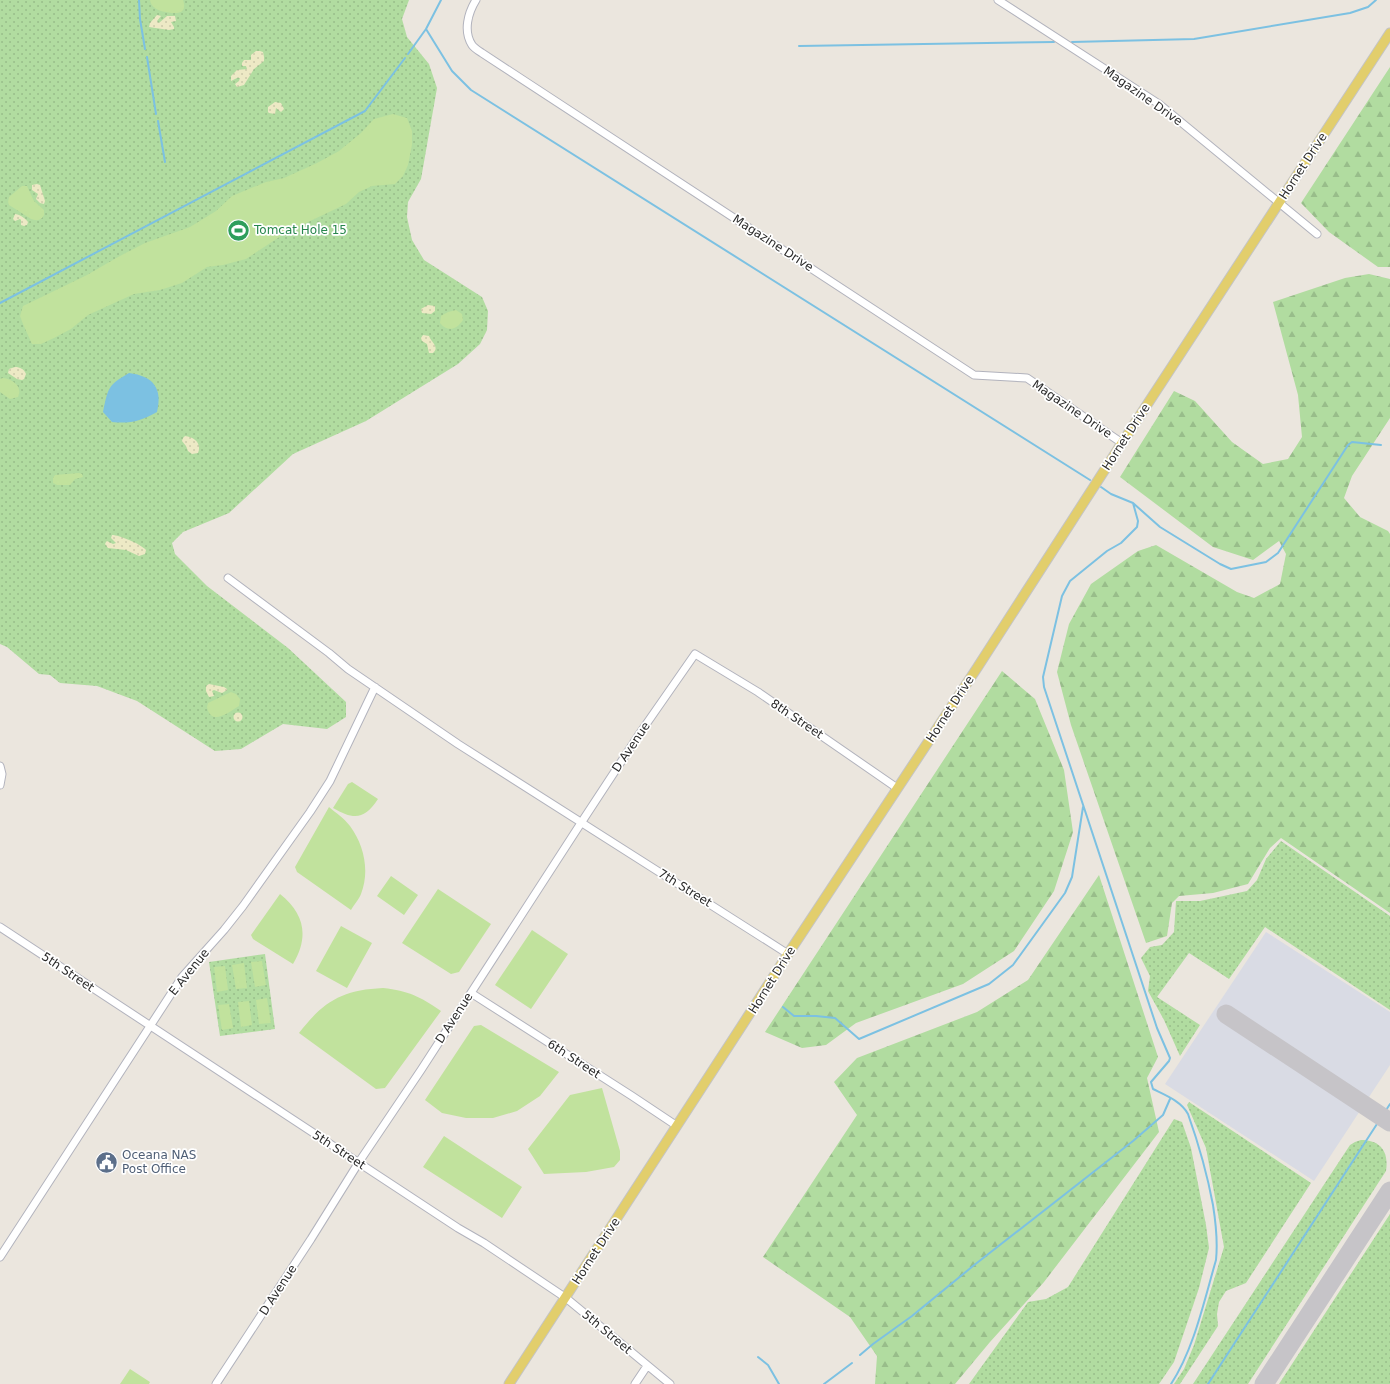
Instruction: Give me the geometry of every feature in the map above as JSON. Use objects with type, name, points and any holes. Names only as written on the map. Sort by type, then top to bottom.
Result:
[{"type":"main road","name":"Hornet Drive","points":[[509,1384],[1390,33]]},
{"type":"street","name":"Magazine Drive","points":[[476,0],[472,7],[467,27],[468,36],[473,46],[482,53],[974,375],[1027,378],[1122,443]]},
{"type":"street","name":"Magazine Drive","points":[[998,0],[1158,104],[1317,234]]},
{"type":"street","name":"7th Street","points":[[228,578],[348,669],[458,744],[788,954]]},
{"type":"street","name":"8th Street","points":[[695,654],[758,692],[897,788]]},
{"type":"street","name":"D Avenue","points":[[216,1384],[311,1239],[359,1162],[640,733],[695,654]]},
{"type":"street","name":"E Avenue","points":[[0,1257],[182,977],[224,930],[243,906],[310,812],[330,781],[375,688]]},
{"type":"street","points":[[0,766],[2,774],[0,785]]},
{"type":"street","name":"5th Street","points":[[0,927],[458,1228],[484,1242],[566,1298],[670,1384]]},
{"type":"street","name":"6th Street","points":[[471,993],[677,1126]]},
{"type":"street","points":[[635,1384],[647,1366]]},
{"type":"shaded area","points":[[1266,932],[1390,1012],[1390,1065],[1314,1181],[1165,1084]]},
{"type":"green space","points":[[0,0],[409,0],[402,19],[407,37],[429,64],[437,88],[421,179],[408,202],[407,217],[412,240],[424,260],[482,297],[488,311],[487,330],[480,344],[458,364],[366,421],[293,454],[229,513],[183,532],[172,543],[175,554],[207,586],[288,648],[346,702],[346,717],[327,729],[283,724],[241,749],[215,751],[137,701],[97,686],[60,683],[50,675],[39,674],[7,647],[0,644]]},
{"type":"green space","points":[[150,0],[183,0],[184,8],[178,13],[165,12],[154,7]]},
{"type":"green space","points":[[1390,67],[1390,267],[1378,267],[1329,232],[1301,203]]},
{"type":"green space","name":"Tomcat Hole 15","points":[[393,114],[407,118],[412,131],[412,145],[408,165],[403,176],[395,184],[372,186],[359,192],[346,204],[287,232],[246,259],[223,265],[207,267],[182,283],[160,290],[134,294],[88,315],[71,329],[54,338],[41,344],[32,344],[20,316],[23,306],[87,275],[145,243],[190,227],[216,211],[232,196],[266,182],[284,178],[317,163],[339,151],[361,133],[374,119]]},
{"type":"green space","points":[[22,186],[27,186],[34,201],[44,210],[44,215],[40,219],[31,219],[9,205],[9,197]]},
{"type":"green space","points":[[1369,274],[1390,279],[1390,418],[1352,476],[1344,498],[1360,517],[1388,531],[1390,534],[1390,913],[1281,838],[1270,848],[1248,884],[1213,893],[1179,896],[1172,903],[1167,936],[1146,943],[1071,725],[1057,672],[1069,624],[1091,584],[1138,551],[1156,545],[1237,592],[1254,598],[1280,584],[1286,554],[1279,541],[1253,560],[1213,547],[1120,477],[1174,391],[1195,401],[1232,442],[1263,464],[1288,459],[1302,437],[1298,395],[1273,302],[1345,278]]},
{"type":"green space","points":[[456,310],[462,314],[463,320],[458,326],[449,329],[440,323],[441,316]]},
{"type":"green space","points":[[3,378],[16,384],[19,390],[18,397],[10,399],[0,392],[0,379]]},
{"type":"green space","points":[[82,474],[83,477],[75,479],[70,485],[57,485],[53,483],[53,478],[55,475]]},
{"type":"green space","points":[[1002,671],[1035,699],[1064,770],[1073,832],[1054,891],[1014,951],[963,984],[856,1023],[826,1045],[802,1048],[765,1032]]},
{"type":"green space","points":[[231,692],[236,694],[240,699],[239,706],[221,716],[212,716],[207,707],[208,703]]},
{"type":"green space","points":[[352,782],[378,799],[368,811],[358,816],[347,815],[333,808],[348,784]]},
{"type":"green space","points":[[329,807],[343,818],[355,833],[364,858],[364,885],[360,896],[351,910],[297,872],[295,867]]},
{"type":"green space","points":[[1281,841],[1390,916],[1390,1010],[1265,927],[1229,979],[1189,953],[1157,997],[1200,1025],[1180,1056],[1164,1020],[1148,991],[1150,976],[1141,958],[1150,947],[1162,945],[1174,932],[1176,901],[1200,901],[1247,891],[1257,880],[1266,859]]},
{"type":"green space","points":[[1099,875],[1158,1057],[1147,1078],[1159,1132],[1044,1282],[990,1342],[955,1384],[875,1384],[877,1356],[850,1317],[763,1257],[857,1115],[834,1082],[857,1058],[977,1012],[1028,980]]},
{"type":"green space","points":[[391,876],[418,895],[404,915],[377,896]]},
{"type":"green space","points":[[438,889],[491,924],[459,972],[451,974],[402,943]]},
{"type":"green space","points":[[280,894],[295,910],[302,926],[303,935],[301,944],[293,964],[253,939],[251,935]]},
{"type":"green space","points":[[341,926],[372,943],[347,988],[316,971]]},
{"type":"green space","points":[[532,930],[568,954],[531,1009],[495,985]]},
{"type":"green space","points":[[265,954],[275,1029],[220,1036],[209,962]]},
{"type":"green space","points":[[262,961],[266,985],[255,987],[251,962]]},
{"type":"green space","points":[[244,963],[247,988],[236,989],[232,965]]},
{"type":"green space","points":[[225,966],[228,990],[217,992],[214,967]]},
{"type":"green space","points":[[383,988],[414,995],[441,1011],[385,1088],[376,1089],[299,1033],[317,1013],[335,999],[356,991]]},
{"type":"green space","points":[[267,998],[271,1023],[259,1024],[256,1000]]},
{"type":"green space","points":[[249,1001],[252,1025],[241,1027],[238,1002]]},
{"type":"green space","points":[[229,1004],[233,1028],[222,1030],[218,1005]]},
{"type":"green space","points":[[481,1025],[559,1072],[540,1096],[517,1111],[493,1118],[466,1118],[442,1113],[425,1100],[474,1026]]},
{"type":"green space","points":[[602,1088],[620,1151],[620,1160],[614,1167],[586,1172],[544,1174],[528,1149],[570,1095]]},
{"type":"green space","points":[[1189,1102],[1311,1183],[1246,1283],[1226,1291],[1219,1302],[1217,1314],[1218,1326],[1180,1384],[1174,1384],[1184,1369],[1194,1345],[1224,1247],[1206,1148],[1187,1105]]},
{"type":"green space","points":[[1174,1119],[1182,1122],[1191,1148],[1209,1248],[1199,1288],[1174,1362],[1159,1384],[969,1384],[1028,1302],[1046,1299],[1068,1287]]},
{"type":"green space","points":[[444,1136],[522,1187],[502,1218],[423,1167]]},
{"type":"green space","points":[[1361,1140],[1374,1142],[1382,1148],[1386,1158],[1386,1171],[1248,1384],[1193,1384],[1350,1145]]},
{"type":"green space","points":[[1390,1214],[1390,1384],[1279,1384]]},
{"type":"green space","points":[[130,1369],[150,1382],[149,1384],[120,1384]]},
{"type":"sand","points":[[157,15],[161,16],[157,21],[159,23],[167,16],[175,16],[176,21],[171,22],[174,29],[169,30],[149,27],[150,23]]},
{"type":"sand","points":[[256,51],[263,52],[264,61],[254,69],[244,85],[237,87],[235,84],[240,78],[231,81],[231,76],[237,70],[247,69],[246,66],[242,66],[242,63],[244,60],[251,60],[251,55]]},
{"type":"sand","points":[[275,102],[281,103],[284,109],[281,112],[276,108],[275,114],[269,113],[268,107]]},
{"type":"sand","points":[[32,185],[40,185],[45,201],[44,204],[40,203],[36,199],[38,194],[32,190]]},
{"type":"sand","points":[[15,214],[20,215],[25,219],[28,222],[27,225],[21,225],[20,219],[15,221],[13,219]]},
{"type":"sand","points":[[428,305],[435,306],[435,311],[431,314],[422,313],[421,309]]},
{"type":"sand","points":[[423,335],[429,336],[434,344],[436,349],[433,353],[429,353],[427,344],[422,341],[421,338]]},
{"type":"sand","points":[[15,367],[24,371],[26,374],[24,379],[17,379],[8,373],[9,369]]},
{"type":"sand","points":[[185,436],[194,439],[198,443],[198,453],[192,454],[188,451],[182,441]]},
{"type":"sand","points":[[112,535],[125,538],[140,545],[146,550],[145,554],[139,556],[126,550],[108,548],[105,544],[107,541],[113,544],[116,543],[111,538]]},
{"type":"sand","points":[[209,684],[224,687],[227,690],[222,693],[214,690],[212,691],[214,696],[209,697],[206,691],[206,686]]},
{"type":"sand","points":[[238,712],[243,717],[238,722],[233,717]]},
{"type":"water","points":[[129,373],[144,377],[150,380],[154,385],[159,396],[157,412],[146,418],[135,421],[124,423],[112,422],[103,412],[106,397],[113,384]]},
{"type":"waterway","points":[[139,0],[140,19],[145,49]]},
{"type":"waterway","points":[[408,54],[426,29],[441,0]]},
{"type":"waterway","points":[[1072,42],[1194,39],[1350,13],[1368,7],[1376,0]]},
{"type":"waterway","points":[[426,29],[452,71],[471,90],[1090,480]]},
{"type":"waterway","points":[[799,46],[1054,42]]},
{"type":"waterway","points":[[147,57],[156,114]]},
{"type":"waterway","points":[[0,303],[365,111],[405,58]]},
{"type":"waterway","points":[[158,121],[165,162]]},
{"type":"waterway","points":[[1101,487],[1111,494],[1133,503],[1160,527],[1220,564],[1231,569],[1266,562],[1278,553],[1348,445],[1352,442],[1381,445]]},
{"type":"waterway","points":[[1133,503],[1138,521],[1137,527],[1121,543],[1107,551],[1070,581],[1062,596],[1043,677],[1044,687],[1157,1028],[1170,1058],[1151,1082],[1153,1089],[1177,1102],[1188,1114],[1196,1137],[1213,1205],[1217,1246],[1216,1260],[1203,1308],[1192,1340],[1186,1356],[1171,1384]]},
{"type":"waterway","points":[[783,1007],[794,1016],[835,1018],[859,1039],[989,984],[1013,965],[1065,893],[1072,877],[1083,807]]},
{"type":"waterway","points":[[860,1355],[912,1316],[973,1266],[1133,1141],[1163,1115],[1170,1099]]},
{"type":"waterway","points":[[1208,1384],[1390,1104]]},
{"type":"waterway","points":[[758,1357],[768,1365],[779,1384]]},
{"type":"waterway","points":[[824,1384],[852,1363]]},
{"type":"taxiway","points":[[1226,1014],[1390,1122]]},
{"type":"taxiway","points":[[1264,1384],[1390,1191]]},
{"type":"place","name":"Tomcat Hole 15","points":[[238,230]]},
{"type":"place","name":"Oceana NAS Post Office","points":[[106,1162]]}]
